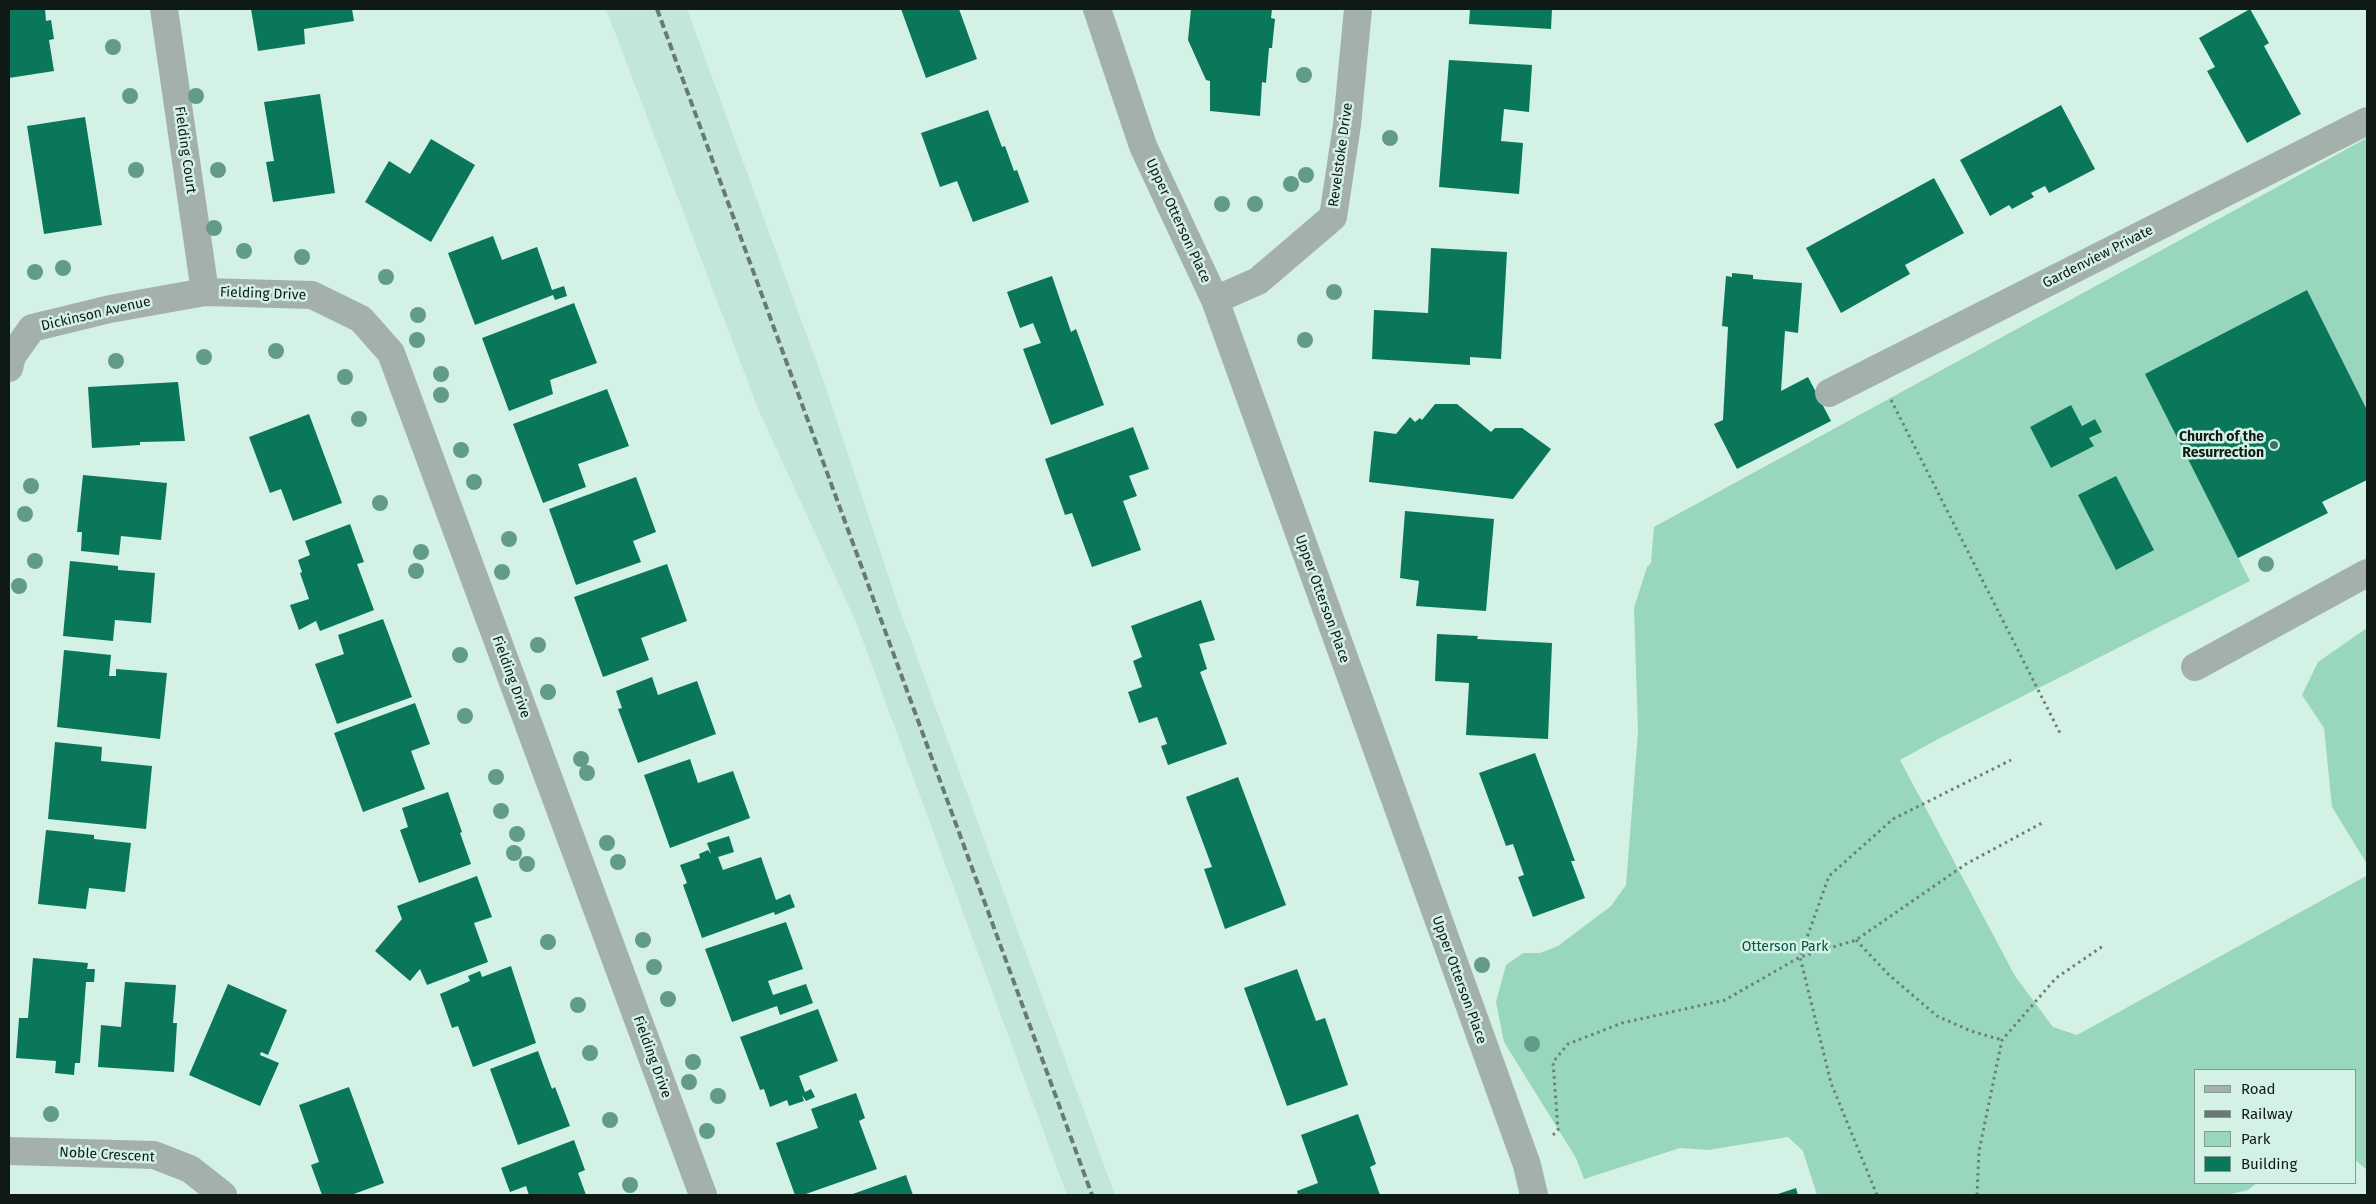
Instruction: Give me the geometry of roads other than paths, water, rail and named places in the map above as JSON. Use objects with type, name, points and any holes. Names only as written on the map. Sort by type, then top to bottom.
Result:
[{"type":"street","name":"Fielding Court","points":[[164,9],[205,292]]},
{"type":"street","name":"Upper Otterson Place","points":[[1097,9],[1143,146],[1215,300],[1526,1165],[1534,1195]]},
{"type":"street","name":"Revelstoke Drive","points":[[1215,300],[1258,281],[1332,216],[1347,125],[1358,9]]},
{"type":"street","name":"Gardenview Private","points":[[1829,393],[2367,121]]},
{"type":"street","name":"Dickinson Avenue","points":[[9,368],[12,356],[32,328],[110,308],[205,292]]},
{"type":"street","name":"Fielding Drive","points":[[205,292],[312,295],[361,319],[391,353],[703,1195]]},
{"type":"street","points":[[2195,666],[2367,573]]},
{"type":"street","name":"Noble Crescent","points":[[9,1151],[154,1155],[190,1169],[223,1195]]},
{"type":"railway","points":[[657,9],[1092,1195]]},
{"type":"place","name":"Church of the Resurrection","points":[[2274,445]]},
{"type":"park label","name":"Otterson Park","points":[[1785,947]]}]
